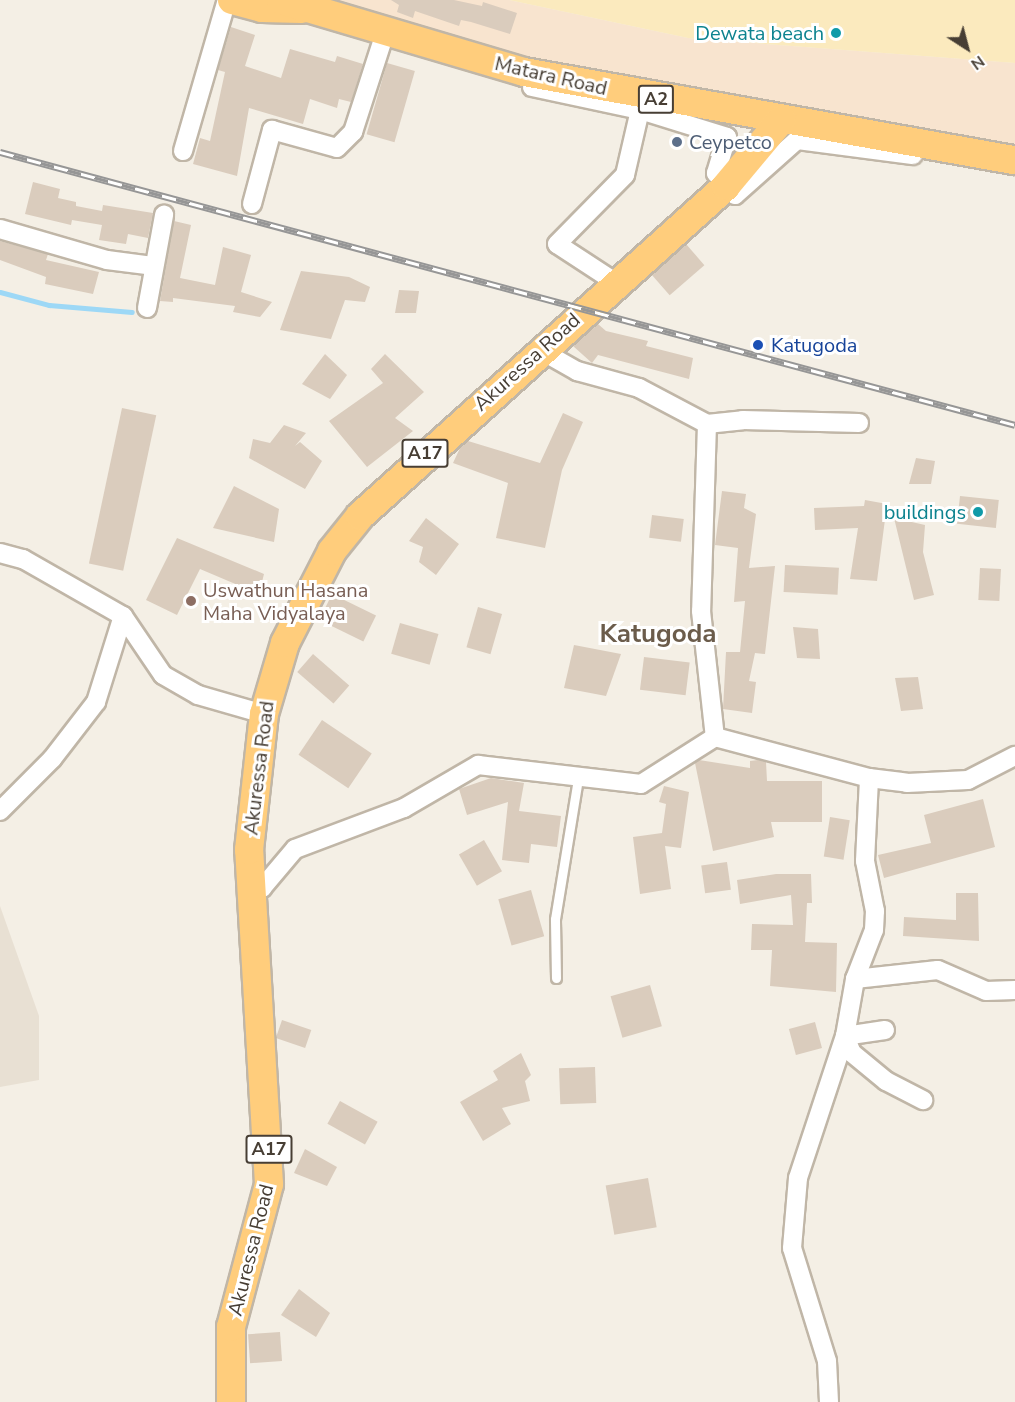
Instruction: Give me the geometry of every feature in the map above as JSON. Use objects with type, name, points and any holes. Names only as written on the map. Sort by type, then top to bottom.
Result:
[{"type":"highway","name":"Matara Road","points":[[232,0],[262,8],[293,5],[524,72],[981,156],[1015,160]]},
{"type":"highway","name":"Akuressa Road","points":[[231,1402],[231,1327],[261,1226],[270,1168],[249,892],[251,811],[264,714],[285,643],[332,551],[421,457],[615,282],[726,186],[782,119]]},
{"type":"street","points":[[183,151],[227,0]]},
{"type":"street","points":[[252,204],[272,130],[337,148],[353,132],[385,33],[523,85],[640,110],[727,137],[716,173],[735,195],[797,140],[975,163],[981,156]]},
{"type":"street","points":[[615,282],[557,244],[625,175],[640,110]]},
{"type":"street","points":[[147,308],[164,215]]},
{"type":"street","points":[[0,229],[106,260],[153,266]]},
{"type":"street","points":[[540,350],[577,371],[639,388],[707,424],[742,420],[859,423]]},
{"type":"street","points":[[707,424],[701,611],[715,737]]},
{"type":"street","points":[[0,553],[23,559],[123,616],[164,675],[198,695],[264,714]]},
{"type":"street","points":[[0,811],[52,759],[96,702],[123,616]]},
{"type":"street","points":[[249,892],[262,888],[295,849],[404,808],[478,765],[641,784],[715,737],[869,778],[907,783],[968,780],[1015,756]]},
{"type":"street","points":[[829,1402],[827,1360],[792,1248],[798,1178],[845,1036],[855,979],[874,920],[865,861],[869,778]]},
{"type":"street","points":[[855,979],[938,969],[986,991],[1015,990]]},
{"type":"street","points":[[845,1036],[885,1030]]},
{"type":"street","points":[[845,1036],[852,1053],[886,1081],[923,1100]]},
{"type":"lane","points":[[556,978],[555,919],[578,778]]},
{"type":"shaded area","points":[[281,0],[509,0],[688,38],[1015,63],[1015,160],[782,119]]},
{"type":"shaded area","points":[[0,906],[39,1016],[39,1080],[0,1087]]},
{"type":"sand","name":"Dewata beach","points":[[509,0],[1015,0],[1015,63],[688,38]]},
{"type":"building","points":[[391,0],[454,0],[482,6],[483,2],[517,13],[510,34],[461,20],[459,26],[415,11],[413,18],[397,12],[399,5]]},
{"type":"building","points":[[231,27],[255,35],[245,66],[281,78],[290,49],[335,62],[337,56],[363,64],[351,102],[339,99],[337,108],[310,99],[303,124],[249,108],[237,176],[193,164],[200,138],[210,141],[225,72],[218,70]]},
{"type":"building","points":[[387,63],[415,71],[394,142],[367,134]]},
{"type":"building","points":[[33,182],[60,189],[58,198],[76,202],[76,206],[102,211],[103,205],[153,213],[148,238],[128,234],[126,244],[99,240],[102,225],[72,220],[71,225],[25,214]]},
{"type":"building","points":[[174,221],[191,225],[180,278],[215,285],[223,247],[251,255],[241,292],[272,302],[260,317],[233,312],[235,306],[173,298],[173,302],[160,301]]},
{"type":"building","points":[[0,241],[48,254],[46,260],[99,272],[93,294],[45,284],[46,277],[0,260]]},
{"type":"building","points":[[686,244],[704,265],[670,295],[651,274]]},
{"type":"building","points":[[301,271],[349,277],[370,287],[365,302],[345,300],[331,339],[280,330]]},
{"type":"building","points":[[399,290],[419,291],[416,313],[395,313]]},
{"type":"building","points":[[598,324],[606,331],[648,341],[646,346],[693,358],[689,379],[598,355],[592,363],[573,346]]},
{"type":"building","points":[[325,354],[347,375],[330,399],[302,384]]},
{"type":"building","points":[[385,354],[424,392],[395,418],[413,431],[367,467],[329,421],[383,383],[371,369]]},
{"type":"building","points":[[122,408],[156,415],[123,571],[89,564]]},
{"type":"building","points":[[563,413],[583,422],[562,470],[545,548],[496,538],[508,483],[453,463],[460,448],[468,441],[540,463]]},
{"type":"building","points":[[284,425],[306,433],[295,446],[300,442],[322,461],[305,489],[249,458],[253,439],[270,443]]},
{"type":"building","points":[[916,458],[935,461],[931,484],[909,484]]},
{"type":"building","points":[[234,486],[279,509],[274,542],[213,528]]},
{"type":"building","points":[[722,491],[746,494],[744,508],[756,514],[749,568],[775,566],[765,654],[755,653],[749,681],[756,682],[752,713],[723,709],[726,652],[740,652],[745,601],[734,602],[738,548],[715,545]]},
{"type":"building","name":"buildings","points":[[960,496],[999,500],[996,528],[957,524]]},
{"type":"building","points":[[865,500],[887,504],[877,581],[850,579],[858,528],[815,530],[814,508],[864,506]]},
{"type":"building","points":[[652,515],[684,519],[681,542],[649,538]]},
{"type":"building","points":[[426,518],[459,544],[436,575],[419,562],[423,547],[409,541]]},
{"type":"building","points":[[894,518],[925,525],[923,552],[934,595],[914,600]]},
{"type":"building","points":[[177,538],[264,574],[259,594],[200,569],[177,615],[146,600]]},
{"type":"building","points":[[785,565],[839,568],[838,595],[784,592]]},
{"type":"building","points":[[980,568],[1001,569],[999,601],[978,600]]},
{"type":"building","points":[[332,594],[376,615],[363,642],[319,620]]},
{"type":"building","points":[[478,607],[502,614],[490,654],[466,647]]},
{"type":"building","points":[[400,623],[438,634],[430,665],[391,654]]},
{"type":"building","points":[[793,627],[818,629],[820,659],[797,658]]},
{"type":"building","points":[[574,645],[621,654],[606,696],[564,688]]},
{"type":"building","points":[[313,654],[349,685],[333,704],[297,672]]},
{"type":"building","points":[[644,657],[690,663],[686,695],[640,690]]},
{"type":"building","points":[[918,677],[923,709],[901,711],[895,678]]},
{"type":"building","points":[[322,720],[372,754],[348,788],[299,755]]},
{"type":"building","points":[[699,760],[750,768],[750,761],[758,760],[766,762],[767,781],[822,781],[822,822],[771,822],[774,837],[713,851],[695,763]]},
{"type":"building","points":[[491,778],[524,783],[519,811],[561,816],[557,847],[531,844],[529,863],[502,860],[508,802],[467,815],[459,789]]},
{"type":"building","points":[[664,786],[689,792],[681,848],[665,846],[671,889],[640,894],[633,837],[662,833],[666,804],[659,802]]},
{"type":"building","points":[[983,799],[995,847],[884,878],[878,855],[931,843],[924,815]]},
{"type":"building","points":[[830,817],[850,820],[843,860],[824,857]]},
{"type":"building","points":[[484,840],[502,871],[477,886],[459,854]]},
{"type":"building","points":[[727,862],[731,890],[705,893],[701,866]]},
{"type":"building","points":[[776,874],[811,874],[812,903],[807,903],[805,942],[837,943],[836,992],[770,986],[772,950],[751,950],[752,924],[793,925],[791,895],[740,904],[737,880]]},
{"type":"building","points":[[531,890],[544,936],[512,946],[498,899]]},
{"type":"building","points":[[956,893],[978,893],[979,941],[903,936],[904,917],[956,920]]},
{"type":"building","points":[[650,985],[662,1026],[622,1038],[611,996]]},
{"type":"building","points":[[282,1020],[311,1030],[305,1048],[276,1038]]},
{"type":"building","points":[[815,1022],[822,1048],[796,1055],[789,1029]]},
{"type":"building","points":[[521,1053],[531,1075],[525,1081],[530,1101],[502,1108],[511,1124],[483,1141],[460,1102],[498,1080],[493,1071]]},
{"type":"building","points":[[595,1067],[596,1103],[560,1104],[559,1068]]},
{"type":"building","points":[[340,1101],[378,1122],[365,1145],[327,1124]]},
{"type":"building","points":[[305,1149],[337,1167],[327,1186],[294,1173]]},
{"type":"building","points":[[648,1178],[657,1227],[614,1235],[606,1185]]},
{"type":"building","points":[[299,1289],[330,1313],[316,1337],[281,1315]]},
{"type":"building","points":[[280,1332],[282,1361],[250,1363],[248,1334]]},
{"type":"waterway","points":[[0,292],[49,305],[132,312]]},
{"type":"railway","points":[[0,152],[1015,425]]},
{"type":"place","name":"Dewata beach","points":[[836,33]]},
{"type":"place","name":"Ceypetco","points":[[677,142]]},
{"type":"place","name":"Katugoda","points":[[758,345]]},
{"type":"place","name":"buildings","points":[[978,512]]},
{"type":"place","name":"Uswathun Hasana Maha Vidyalaya","points":[[191,601]]},
{"type":"district","name":"Katugoda","points":[[658,634]]}]
